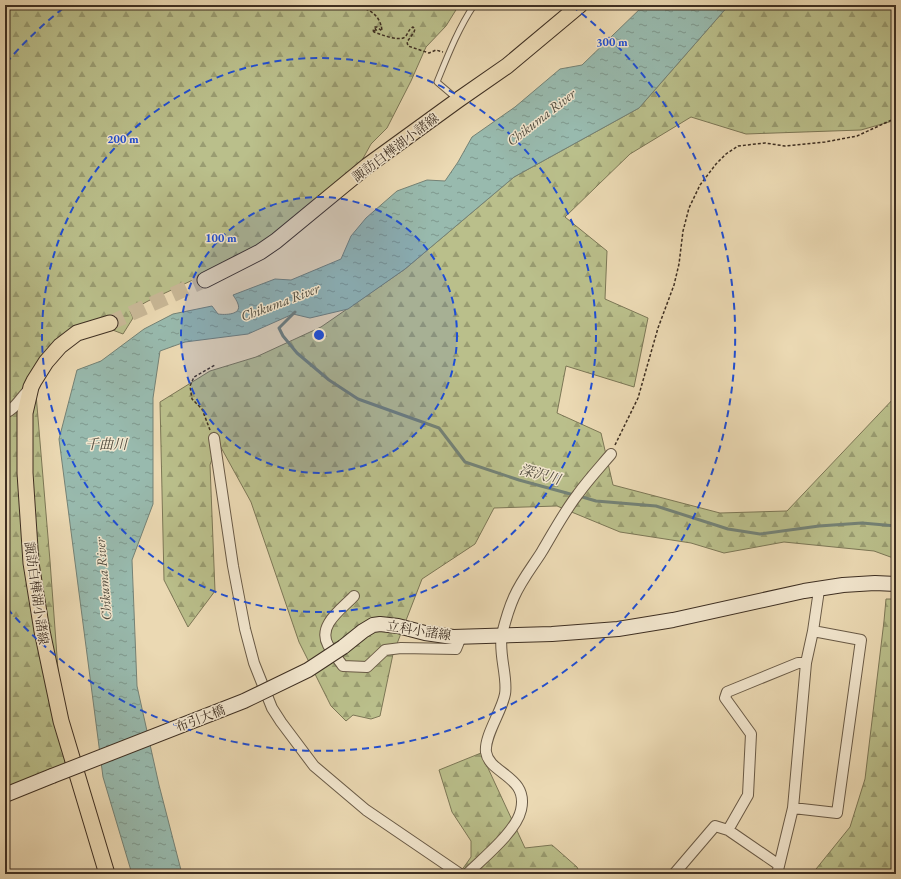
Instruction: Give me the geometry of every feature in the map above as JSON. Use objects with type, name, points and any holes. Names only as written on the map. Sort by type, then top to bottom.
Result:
[{"type":"main road","name":"諏訪白樺湖小諸線","points":[[205,280],[260,252],[276,241],[367,166],[507,66],[580,5]]},
{"type":"main road","name":"諏訪白樺湖小諸線","points":[[107,874],[61,721],[42,631],[31,563],[25,465],[25,413],[31,387],[46,362],[60,346],[77,333],[110,323]]},
{"type":"main road","name":"立科小諸線","points":[[342,647],[372,625],[380,624],[398,626],[425,633],[461,636],[552,634],[618,629],[673,620],[804,591],[843,585],[875,583],[896,584]]},
{"type":"main road","name":"布引大橋","points":[[5,795],[263,692],[308,670],[342,647]]},
{"type":"street","points":[[5,413],[11,411],[31,387]]},
{"type":"street","points":[[214,438],[233,566],[245,629],[255,667],[272,708],[314,766],[366,810],[460,874]]},
{"type":"street","points":[[467,874],[507,835],[515,825],[521,811],[522,799],[519,789],[512,780],[491,762],[486,752],[488,739],[505,694],[506,686],[502,663],[502,635],[514,596],[577,494],[611,454]]},
{"type":"street","points":[[674,874],[715,826],[728,830],[778,870],[793,808],[806,663],[813,631],[818,590]]},
{"type":"street","points":[[354,596],[327,625],[325,635],[328,645],[343,666],[366,667],[385,650],[401,648],[456,649],[461,636]]},
{"type":"street","points":[[793,808],[837,813],[861,640],[813,631]]},
{"type":"street","points":[[728,830],[748,795],[751,734],[725,698],[727,692],[798,663],[806,663]]},
{"type":"lane","points":[[458,100],[437,82],[464,20],[474,5]]},
{"type":"path","points":[[357,5],[358,7],[369,10],[380,20],[382,31],[377,27],[374,27],[377,31],[372,30],[374,32],[400,39],[404,38],[413,27],[415,29],[407,42],[408,46],[429,53],[436,50],[444,53]]},
{"type":"path","points":[[611,454],[638,398],[658,328],[674,285],[679,264],[683,231],[689,208],[700,185],[716,164],[726,154],[738,146],[765,143],[785,146],[825,142],[856,136],[896,118]]},
{"type":"path","points":[[214,438],[202,409],[192,398],[190,386],[194,377],[215,365]]},
{"type":"green space","points":[[5,5],[459,5],[446,26],[426,47],[411,81],[387,128],[371,144],[361,162],[274,237],[212,271],[130,311],[133,318],[123,334],[110,329],[85,327],[34,370],[65,765],[7,787],[5,786]]},
{"type":"green space","points":[[729,5],[896,5],[896,120],[861,130],[746,134],[691,117],[630,154],[565,217],[607,251],[605,299],[648,318],[634,387],[566,366],[557,413],[601,433],[613,485],[720,513],[787,511],[896,396],[896,559],[874,551],[784,542],[724,553],[691,543],[620,532],[557,506],[494,508],[475,544],[422,579],[393,654],[380,716],[371,719],[353,715],[346,721],[331,706],[299,642],[251,502],[218,442],[210,465],[215,591],[188,627],[164,580],[160,402],[210,371],[256,357],[321,327],[405,269],[514,177],[639,108]]},
{"type":"green space","points":[[886,599],[896,599],[896,874],[812,874],[850,827],[865,779]]},
{"type":"green space","points":[[481,753],[525,848],[552,845],[577,867],[580,874],[459,874],[471,857],[471,841],[452,812],[439,770]]},
{"type":"water","name":"千曲川","points":[[644,5],[729,5],[639,108],[514,177],[405,269],[348,309],[310,318],[293,314],[248,334],[185,342],[160,351],[153,398],[153,504],[132,560],[137,686],[159,785],[182,874],[132,874],[103,777],[59,439],[77,370],[101,361],[144,329],[173,314],[212,306],[218,314],[232,314],[239,308],[233,295],[275,279],[291,280],[341,259],[351,236],[366,218],[397,191],[427,180],[445,181],[472,137],[515,107],[560,69],[582,65]]},
{"type":"waterway","name":"深沢川","points":[[295,312],[279,328],[283,336],[297,353],[329,380],[358,399],[439,428],[465,462],[519,480],[574,495]]},
{"type":"waterway","name":"深沢川","points":[[579,496],[596,501],[656,506],[728,529],[760,534],[819,526],[862,523],[896,526]]},
{"type":"tunnel","points":[[110,323],[205,280]]},
{"type":"water label","name":"Chikuma River","points":[[541,117]]},
{"type":"water label","name":"Chikuma River","points":[[280,302]]},
{"type":"water label","name":"Chikuma River","points":[[103,579]]}]
